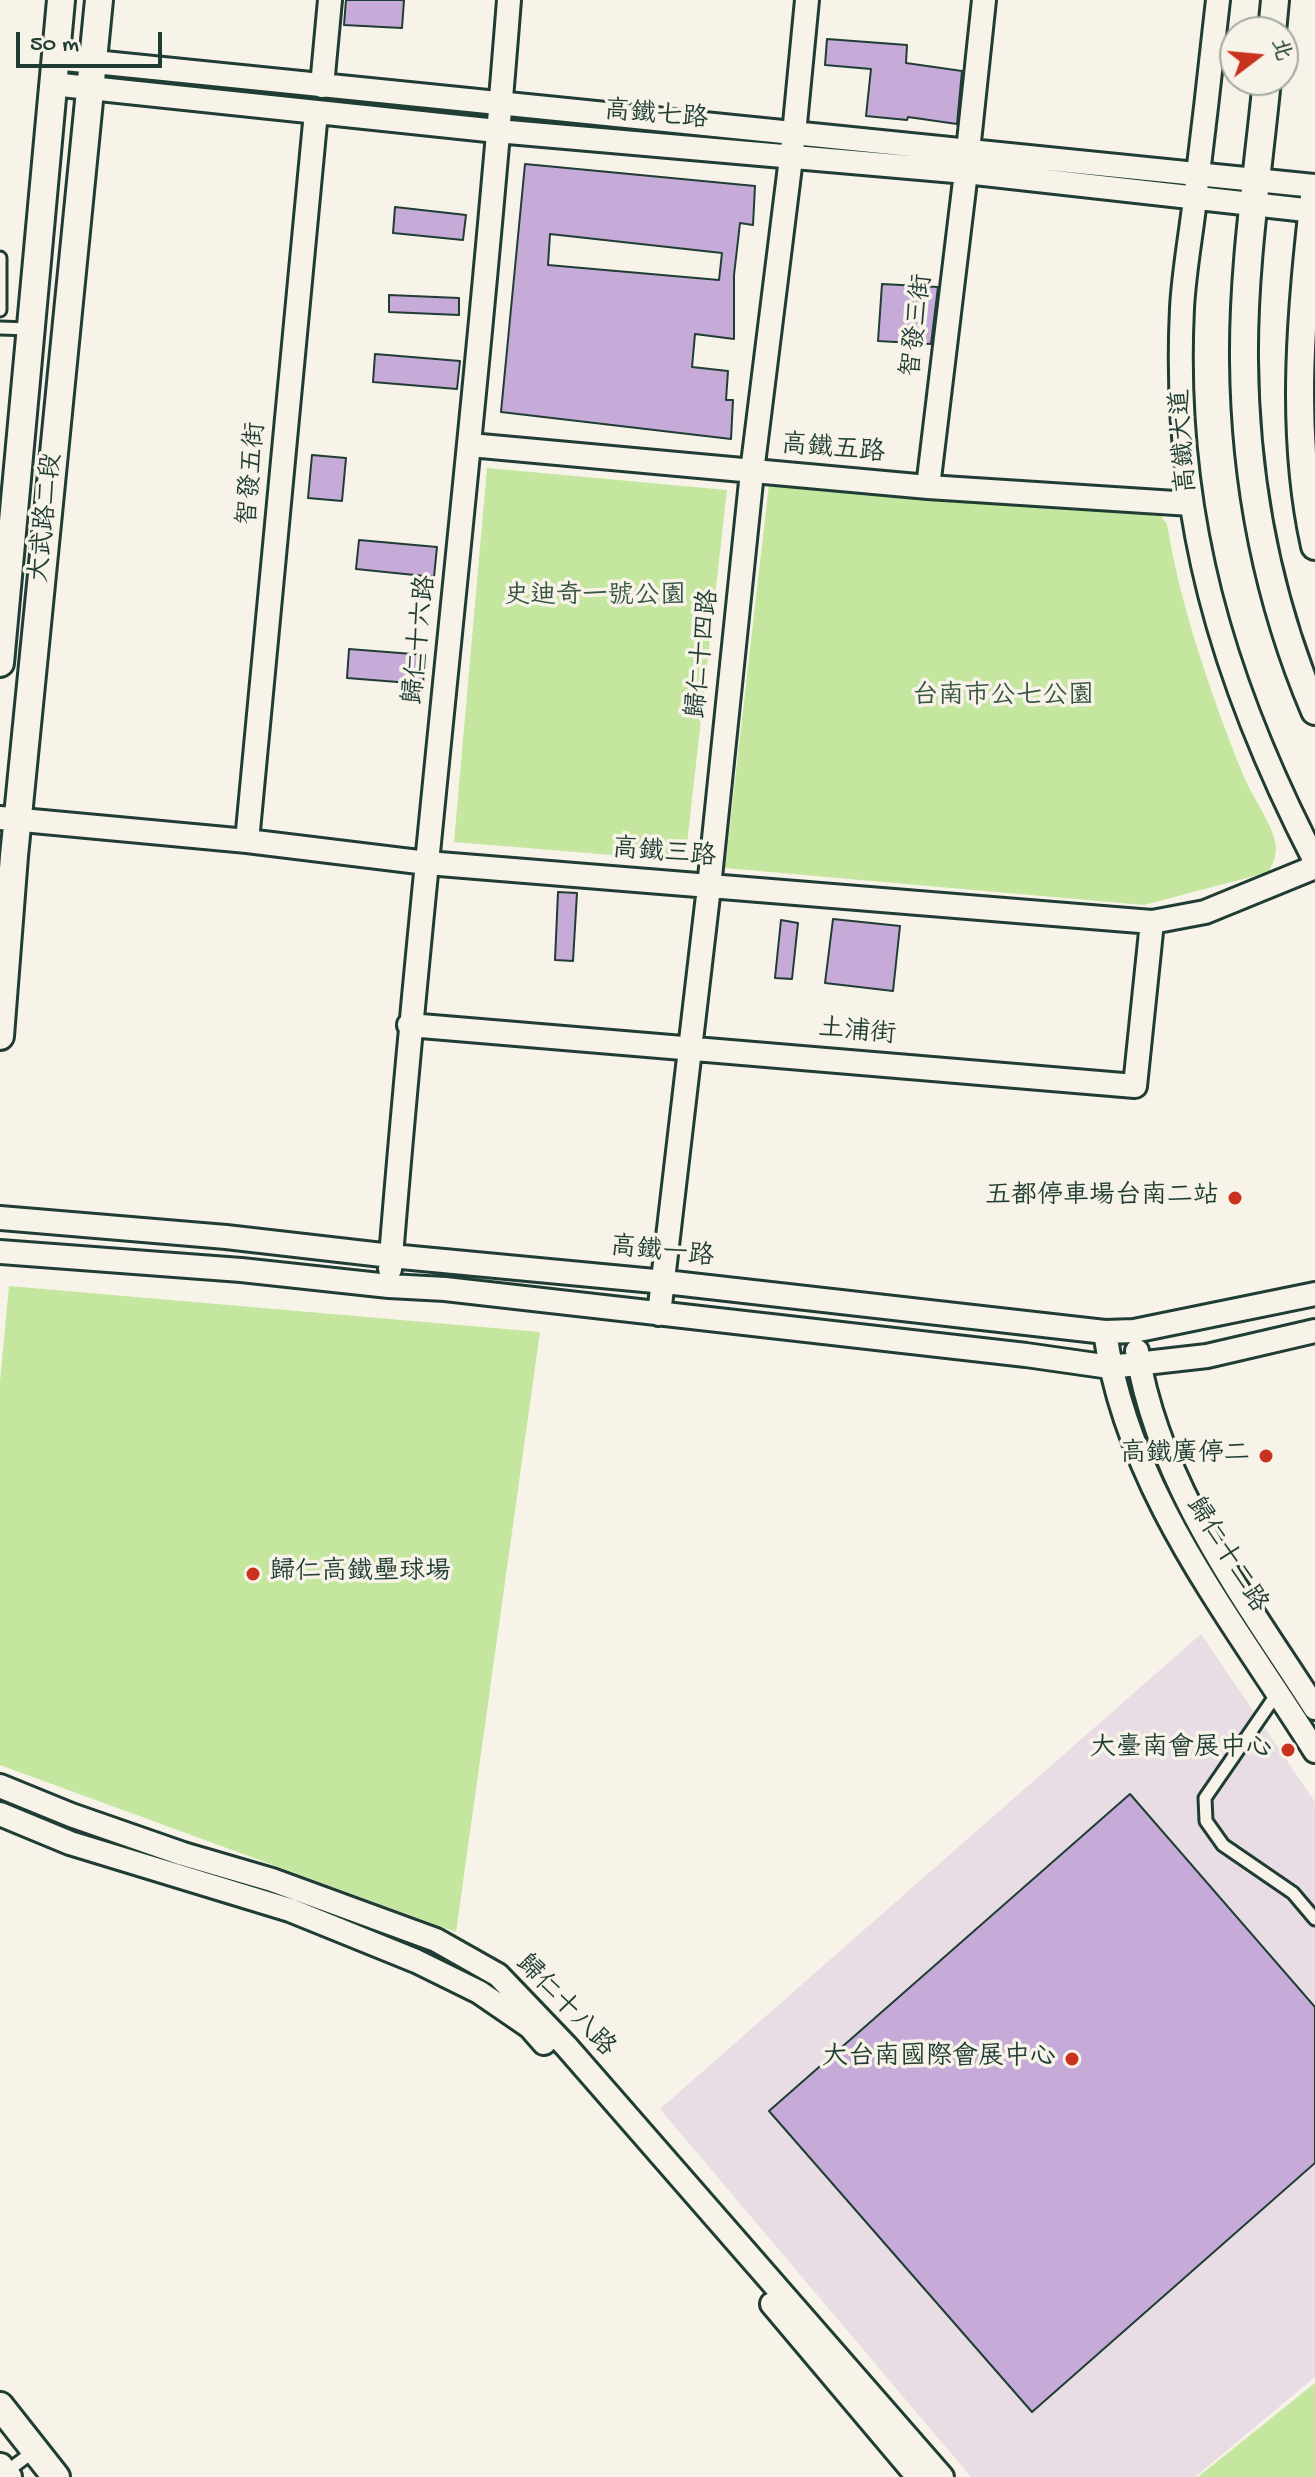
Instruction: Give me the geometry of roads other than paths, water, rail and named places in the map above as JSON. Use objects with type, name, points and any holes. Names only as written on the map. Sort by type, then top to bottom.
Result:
[{"type":"street","name":"大武路二段","points":[[0,663],[61,0]]},
{"type":"street","name":"大武路二段","points":[[0,1036],[9,819],[99,0]]},
{"type":"street","points":[[322,86],[330,0]]},
{"type":"street","name":"歸仁十六路","points":[[389,1286],[409,1025],[470,445],[509,0]]},
{"type":"street","name":"歸仁十四路","points":[[659,1314],[807,0]]},
{"type":"street","name":"智發三街","points":[[928,487],[984,0]]},
{"type":"street","name":"高鐵大道","points":[[1218,0],[1182,306],[1181,378],[1191,504],[1216,620],[1236,685],[1261,750],[1315,864]]},
{"type":"street","name":"高鐵七路","points":[[92,76],[158,67],[671,119],[794,134],[917,144],[967,162],[1195,199],[1256,194]]},
{"type":"street","name":"高鐵七路","points":[[54,71],[316,112],[497,131],[791,156],[1198,175],[1256,194]]},
{"type":"street","points":[[1265,96],[1244,357],[1246,427],[1253,495],[1277,603],[1315,711]]},
{"type":"street","name":"智發五街","points":[[247,841],[316,112]]},
{"type":"street","points":[[1256,194],[1314,199],[1302,347],[1300,417],[1301,464],[1315,546]]},
{"type":"street","name":"高鐵五路","points":[[470,445],[928,487],[1191,504]]},
{"type":"street","name":"高鐵三路","points":[[9,819],[247,841],[427,863],[1152,922],[1205,912],[1315,864]]},
{"type":"street","name":"土浦街","points":[[409,1025],[1135,1086],[1152,922]]},
{"type":"street","name":"高鐵一路","points":[[0,1218],[226,1237],[665,1282],[1105,1332],[1134,1331],[1315,1294]]},
{"type":"street","points":[[0,1252],[445,1289],[1110,1367],[1207,1356],[1315,1331]]},
{"type":"street","name":"歸仁十二路","points":[[1134,1331],[1152,1416],[1185,1501],[1315,1708]]},
{"type":"street","name":"歸仁十二路","points":[[1105,1332],[1110,1367],[1127,1427],[1143,1470],[1166,1517],[1315,1751]]},
{"type":"street","name":"歸仁十八路","points":[[0,1786],[71,1815],[183,1854],[272,1880],[436,1940],[498,1975],[566,2046],[942,2477]]},
{"type":"street","name":"歸仁十八路","points":[[0,1814],[70,1843],[290,1910],[416,1961],[479,1992],[530,2027],[720,2243],[918,2477]]},
{"type":"street","points":[[0,2406],[56,2477]]},
{"type":"lane","points":[[0,310],[1,263]]},
{"type":"lane","points":[[0,328],[30,329]]},
{"type":"lane","points":[[1278,1692],[1205,1798],[1204,1810],[1206,1821],[1223,1845],[1293,1893],[1315,1919]]},
{"type":"lane","points":[[3,2472],[34,2451]]},
{"type":"place","name":"五都停車場台南二站","points":[[1235,1198]]},
{"type":"place","name":"高鐵廣停二","points":[[1266,1456]]},
{"type":"place","name":"歸仁高鐵壘球場","points":[[253,1574]]},
{"type":"place","name":"大臺南會展中心","points":[[1288,1750]]},
{"type":"place","name":"大台南國際會展中心","points":[[1072,2059]]},
{"type":"park label","name":"史迪奇一號公園","points":[[595,598]]},
{"type":"park label","name":"台南市公七公園","points":[[1003,698]]}]
